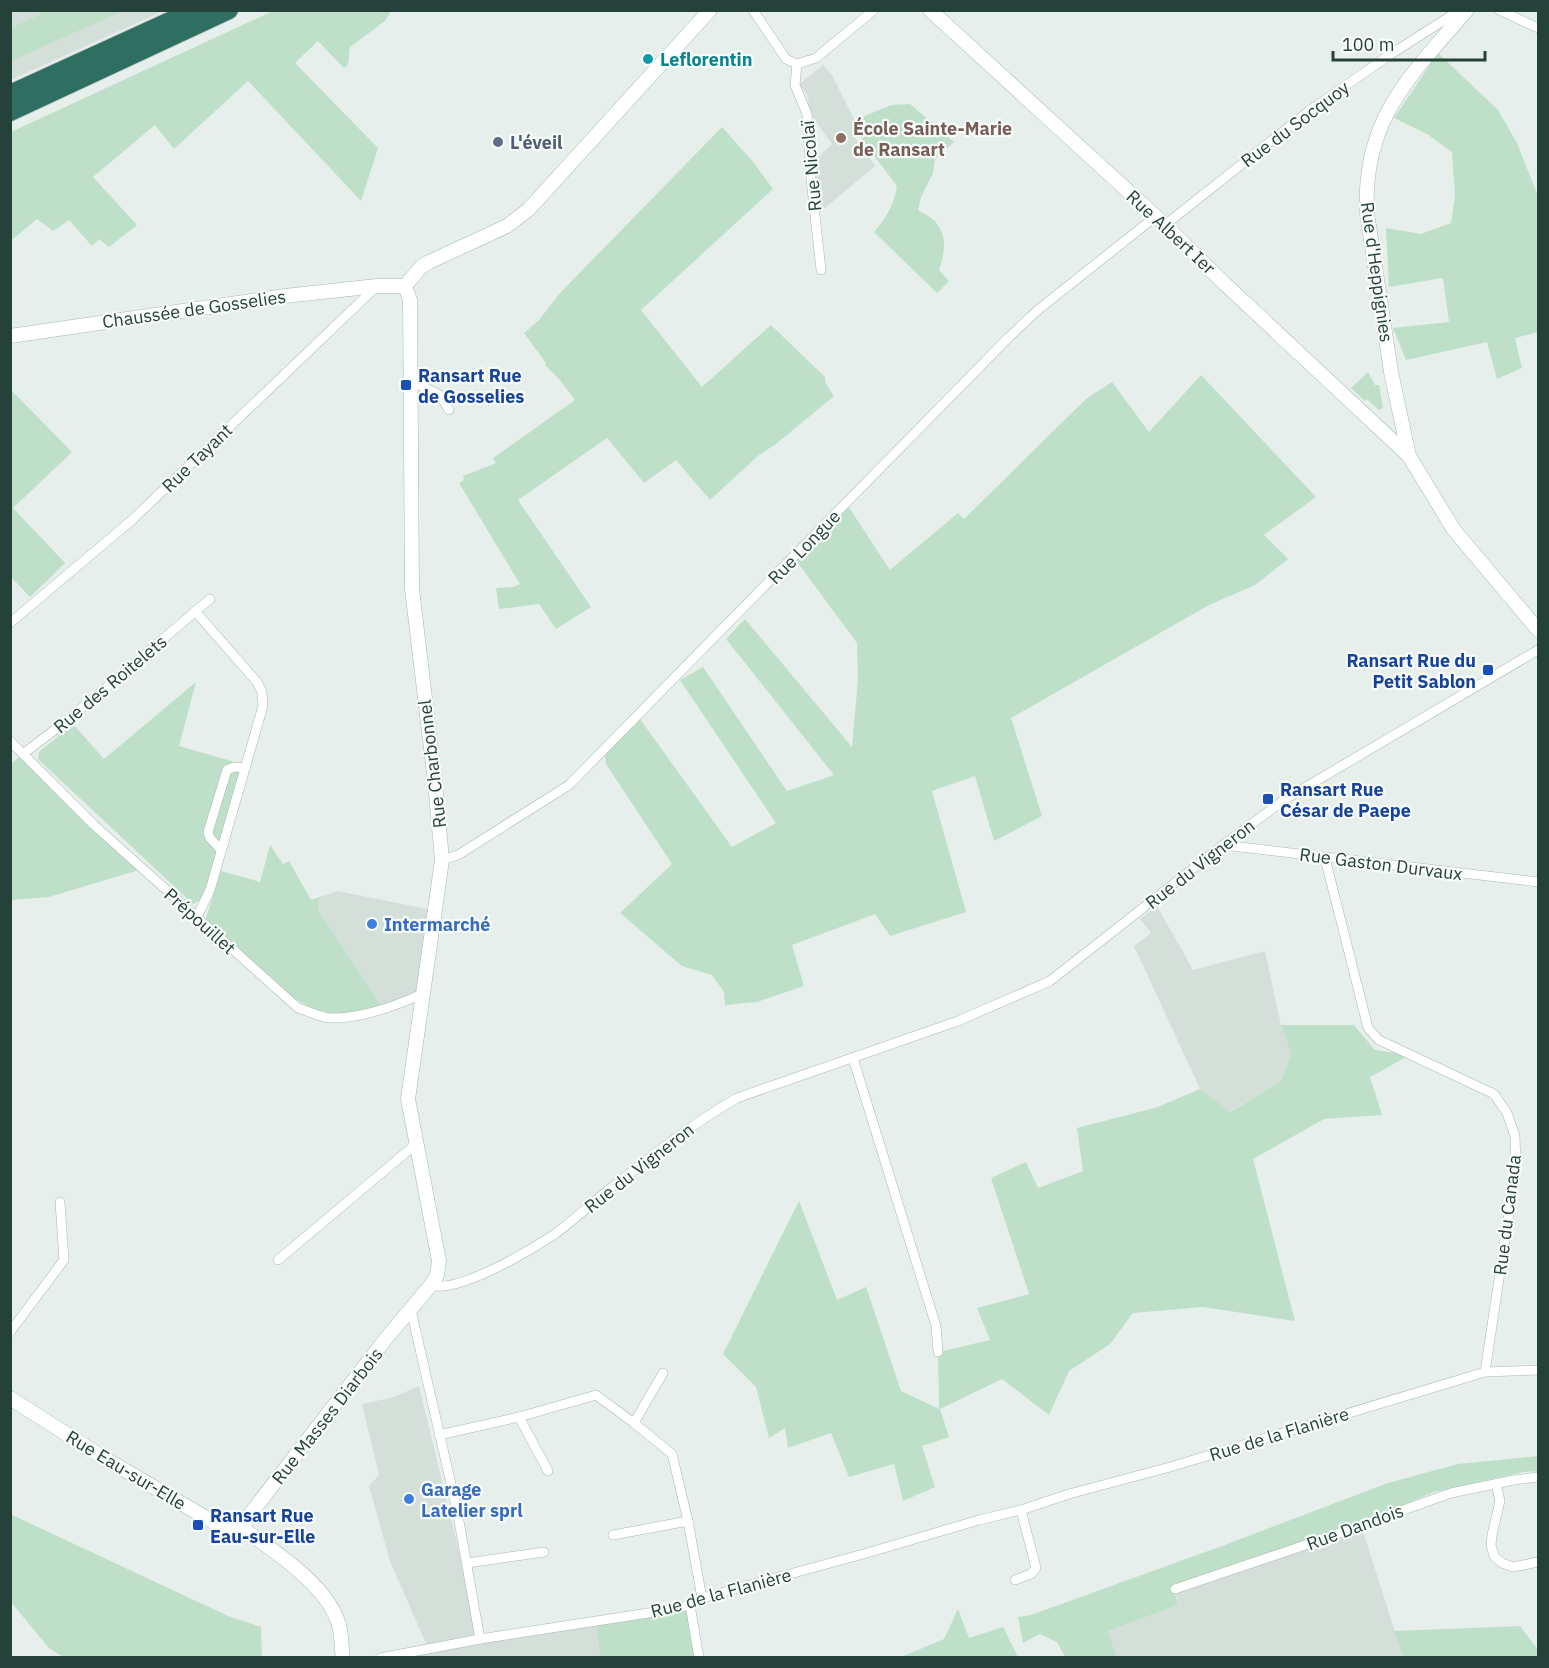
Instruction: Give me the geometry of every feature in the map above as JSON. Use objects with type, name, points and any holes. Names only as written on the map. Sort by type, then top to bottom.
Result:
[{"type":"highway","points":[[10,94],[195,10]]},
{"type":"highway","points":[[10,112],[229,10]]},
{"type":"street","points":[[405,286],[421,267],[429,262],[507,226],[530,209],[710,10]]},
{"type":"street","points":[[753,10],[786,59],[796,64],[816,58],[874,10]]},
{"type":"street","name":"Rue Albert Ier","points":[[930,10],[1160,221],[1410,456]]},
{"type":"street","name":"Rue du Socquoy","points":[[1160,221],[1309,111],[1460,10]]},
{"type":"street","name":"Rue d'Heppignies","points":[[1410,456],[1400,420],[1389,362],[1369,235],[1365,187],[1369,160],[1377,133],[1390,106],[1411,75],[1467,10]]},
{"type":"street","points":[[1498,10],[1539,28]]},
{"type":"street","name":"Rue Nicolaï","points":[[796,64],[795,85],[807,114],[811,179],[821,270]]},
{"type":"street","name":"Rue Longue","points":[[442,860],[458,855],[569,785],[1009,337],[1039,309],[1160,221]]},
{"type":"street","name":"Chaussée de Gosselies","points":[[10,336],[285,296],[377,286],[405,286]]},
{"type":"street","name":"Rue Tayant","points":[[10,623],[132,520],[377,286]]},
{"type":"street","name":"Rue Charbonnel","points":[[405,286],[410,300],[412,589],[442,860],[408,1099],[440,1261],[437,1275],[431,1285]]},
{"type":"street","points":[[411,381],[440,395],[448,410]]},
{"type":"street","points":[[1410,456],[1454,531],[1539,630]]},
{"type":"street","name":"Rue des Roitelets","points":[[22,754],[69,718],[210,599]]},
{"type":"street","points":[[195,611],[257,682],[262,692],[263,706],[210,890],[196,919]]},
{"type":"street","name":"Rue du Vigneron","points":[[431,1285],[444,1287],[462,1282],[495,1268],[554,1235],[706,1116],[737,1098],[958,1021],[1050,981],[1284,800],[1539,650]]},
{"type":"street","name":"Prépouillet","points":[[10,741],[94,825],[196,919],[298,1008],[328,1018],[360,1015],[405,1002],[424,993]]},
{"type":"street","points":[[221,850],[210,838],[208,832],[227,770],[234,767],[245,768]]},
{"type":"street","name":"Rue Gaston Durvaux","points":[[1223,845],[1539,882]]},
{"type":"street","name":"Rue du Canada","points":[[1325,858],[1368,1028],[1379,1040],[1494,1094],[1508,1113],[1515,1136],[1516,1166],[1485,1372]]},
{"type":"street","points":[[853,1058],[936,1326],[938,1352]]},
{"type":"street","points":[[278,1260],[416,1144]]},
{"type":"street","points":[[10,1332],[64,1260],[60,1202]]},
{"type":"street","name":"Rue Masses Diarbois","points":[[246,1531],[244,1522],[381,1345],[431,1285]]},
{"type":"street","points":[[411,1310],[457,1510],[480,1639]]},
{"type":"street","name":"Rue de la Flanière","points":[[380,1658],[480,1639],[674,1609],[690,1605],[702,1598],[1170,1467],[1485,1372],[1539,1370]]},
{"type":"street","points":[[634,1423],[663,1373]]},
{"type":"street","points":[[439,1435],[519,1417],[596,1395],[672,1454],[688,1521],[702,1598]]},
{"type":"street","name":"Rue Eau-sur-Elle","points":[[10,1398],[104,1458],[225,1529],[246,1531]]},
{"type":"street","points":[[519,1417],[548,1471]]},
{"type":"street","name":"Rue Dandois","points":[[1175,1589],[1451,1493],[1539,1478]]},
{"type":"street","points":[[1496,1484],[1500,1501],[1492,1535],[1491,1545],[1494,1556],[1502,1563],[1513,1567],[1539,1562]]},
{"type":"street","points":[[1015,1580],[1031,1574],[1036,1568],[1021,1510]]},
{"type":"street","points":[[613,1535],[688,1521]]},
{"type":"street","points":[[246,1531],[285,1560],[322,1594],[339,1624],[343,1658]]},
{"type":"street","points":[[466,1563],[544,1552]]},
{"type":"street","points":[[690,1605],[699,1658]]},
{"type":"shaded area","points":[[11,10],[163,11],[11,80]]},
{"type":"shaded area","name":"École Sainte-Marie de Ransart","points":[[823,65],[832,75],[860,131],[854,136],[875,166],[819,213],[813,162],[832,144],[811,115],[807,94],[799,84]]},
{"type":"shaded area","points":[[338,891],[427,909],[435,914],[424,993],[383,1009],[318,910],[320,897]]},
{"type":"shaded area","points":[[1157,906],[1193,970],[1265,951],[1281,1025],[1291,1054],[1281,1081],[1229,1112],[1200,1089],[1134,946],[1151,933],[1140,919]]},
{"type":"shaded area","points":[[419,1386],[480,1639],[427,1646],[390,1561],[369,1486],[379,1475],[362,1404],[394,1397]]},
{"type":"shaded area","points":[[1361,1525],[1403,1657],[1117,1657],[1108,1631],[1178,1605],[1175,1589]]},
{"type":"shaded area","points":[[596,1621],[600,1657],[380,1658]]},
{"type":"green space","points":[[41,10],[123,11],[11,61],[11,28],[41,14]]},
{"type":"green space","points":[[275,10],[391,11],[385,21],[350,47],[348,65],[344,68],[318,41],[295,63],[378,148],[361,201],[248,81],[174,149],[155,125],[93,177],[137,225],[109,247],[99,239],[92,246],[69,220],[53,231],[37,219],[13,239],[11,237],[11,132]]},
{"type":"green space","points":[[1438,53],[1498,110],[1517,143],[1538,196],[1538,332],[1515,338],[1522,368],[1497,379],[1487,342],[1406,360],[1393,328],[1449,322],[1443,278],[1389,287],[1386,228],[1421,234],[1451,223],[1455,195],[1452,152],[1427,134],[1394,118]]},
{"type":"green space","points":[[910,104],[954,142],[935,159],[933,173],[921,197],[918,210],[935,222],[943,235],[943,253],[939,270],[949,281],[937,293],[874,232],[889,210],[897,186],[862,140],[860,118],[891,105]]},
{"type":"green space","points":[[722,127],[754,163],[773,189],[641,310],[702,387],[771,325],[825,377],[825,382],[834,396],[776,444],[759,455],[710,500],[676,460],[644,483],[607,438],[518,500],[591,607],[556,629],[539,604],[499,609],[496,588],[513,587],[520,584],[459,483],[464,480],[463,476],[496,463],[493,458],[575,400],[545,365],[546,363],[524,333],[539,320],[560,293]]},
{"type":"green space","points":[[1368,372],[1375,385],[1379,385],[1383,408],[1379,410],[1351,388]]},
{"type":"green space","points":[[1201,375],[1316,497],[1264,535],[1288,559],[1255,585],[1209,605],[1011,718],[1042,816],[994,841],[975,776],[932,791],[966,912],[890,936],[875,914],[792,945],[804,986],[757,1002],[725,1005],[724,992],[712,975],[682,966],[620,913],[672,864],[606,764],[605,754],[640,719],[732,847],[776,823],[680,680],[703,667],[787,791],[834,775],[726,639],[745,619],[852,747],[858,679],[857,643],[795,559],[848,506],[890,570],[958,513],[964,519],[1086,399],[1112,382],[1149,432]]},
{"type":"green space","points":[[11,390],[72,452],[13,508],[65,563],[30,597],[11,577]]},
{"type":"green space","points":[[196,682],[179,746],[245,765],[208,895],[193,904],[38,759],[39,752],[73,724],[104,759]]},
{"type":"green space","points":[[23,754],[142,869],[49,897],[11,900],[11,764]]},
{"type":"green space","points":[[270,845],[283,864],[289,861],[311,900],[320,897],[318,910],[383,1009],[328,1018],[289,995],[205,921],[221,871],[260,882]]},
{"type":"green space","points":[[1281,1025],[1354,1025],[1375,1050],[1410,1055],[1370,1077],[1382,1115],[1324,1119],[1253,1159],[1295,1321],[1203,1307],[1133,1313],[1110,1344],[1069,1371],[1049,1415],[1002,1379],[940,1409],[949,1437],[922,1446],[935,1487],[903,1501],[894,1464],[849,1477],[831,1433],[788,1448],[785,1428],[769,1438],[756,1387],[723,1354],[799,1201],[837,1300],[866,1287],[901,1391],[939,1409],[938,1352],[990,1340],[977,1308],[1029,1294],[991,1178],[1026,1162],[1038,1188],[1083,1171],[1077,1128],[1158,1107],[1200,1089],[1230,1112],[1281,1081],[1291,1054]]},
{"type":"green space","points":[[1538,1456],[1538,1471],[1434,1492],[1373,1518],[1173,1586],[1178,1605],[1108,1631],[1117,1657],[1065,1657],[1057,1642],[1040,1634],[1023,1643],[1018,1617],[1031,1615],[1222,1546],[1388,1483],[1458,1464]]},
{"type":"green space","points":[[10,1514],[228,1616],[261,1627],[262,1657],[63,1657],[49,1648],[11,1602]]},
{"type":"green space","points":[[690,1608],[699,1657],[600,1657],[596,1621]]},
{"type":"green space","points":[[958,1609],[969,1638],[1003,1627],[1018,1657],[901,1657],[944,1639]]},
{"type":"green space","points":[[1520,1626],[1538,1650],[1538,1657],[1403,1657],[1394,1631]]},
{"type":"place","name":"Leflorentin","points":[[648,59]]},
{"type":"place","name":"École Sainte-Marie de Ransart","points":[[841,138]]},
{"type":"place","name":"L'éveil","points":[[498,142]]},
{"type":"place","name":"Ransart Rue de Gosselies","points":[[406,385]]},
{"type":"place","name":"Ransart Rue du Petit Sablon","points":[[1488,670]]},
{"type":"place","name":"Ransart Rue César de Paepe","points":[[1268,799]]},
{"type":"place","name":"Intermarché","points":[[372,924]]},
{"type":"place","name":"Garage Latelier sprl","points":[[409,1499]]},
{"type":"place","name":"Ransart Rue Eau-sur-Elle","points":[[198,1525]]}]
